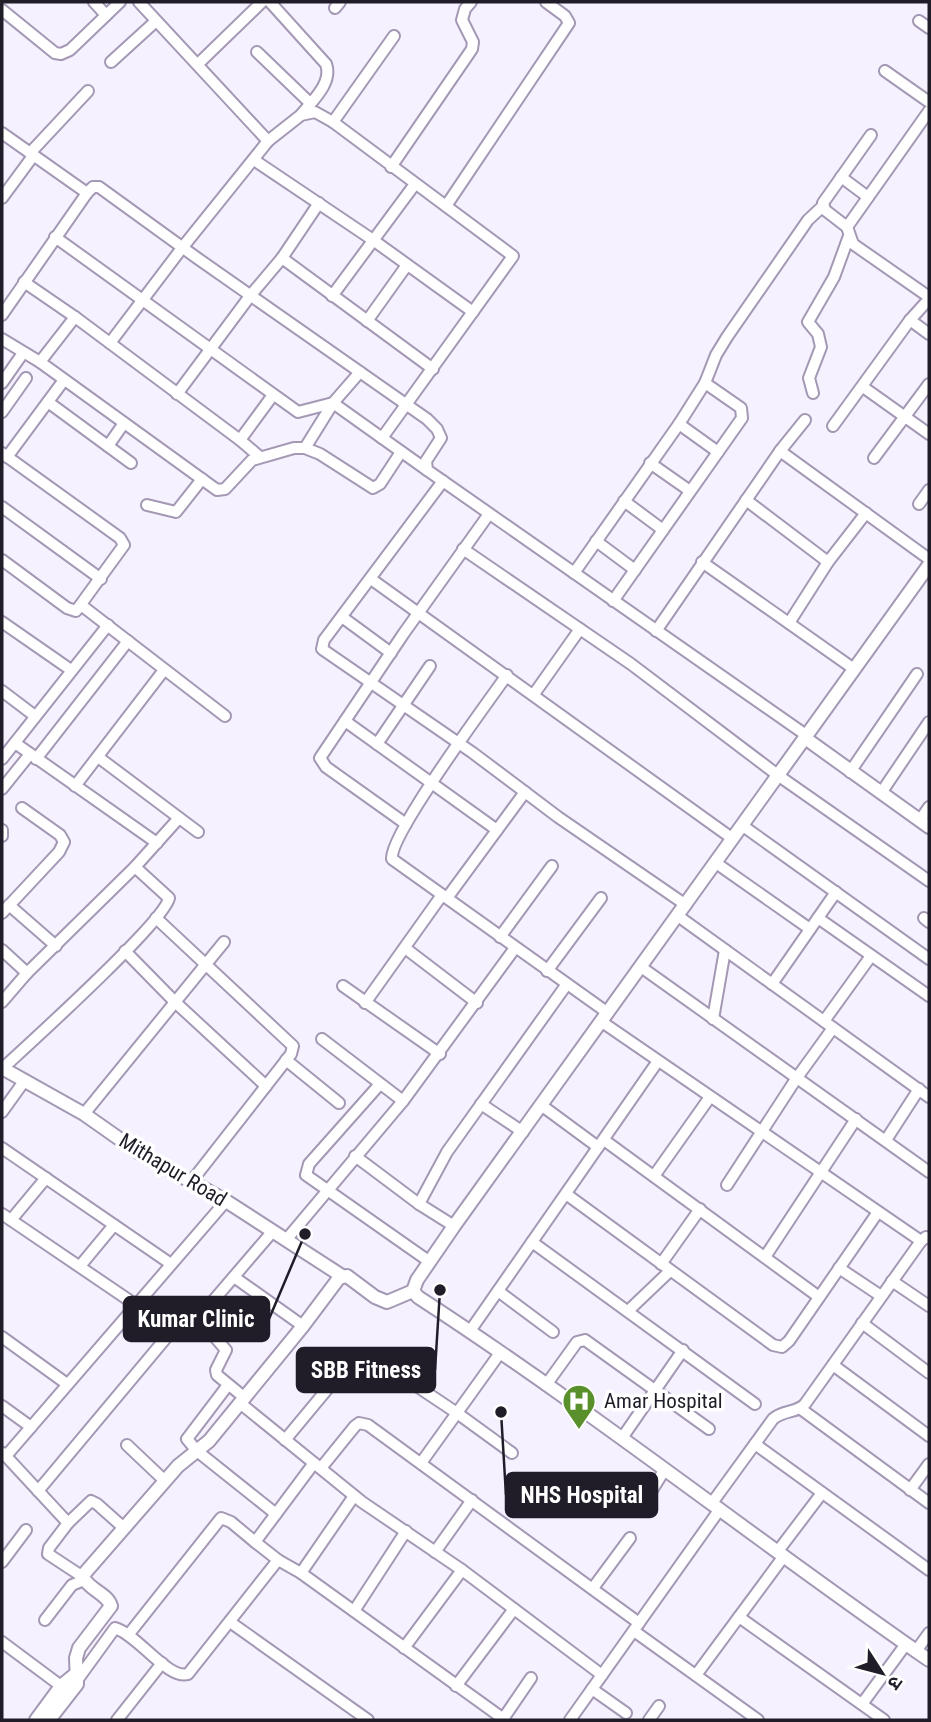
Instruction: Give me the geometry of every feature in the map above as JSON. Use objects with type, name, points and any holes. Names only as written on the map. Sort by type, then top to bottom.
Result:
[{"type":"street","points":[[94,2],[106,15]]},
{"type":"street","points":[[2,10],[55,53],[61,54],[70,50],[120,2]]},
{"type":"street","points":[[139,2],[268,141]]},
{"type":"street","points":[[198,64],[262,2]]},
{"type":"street","points":[[110,343],[268,141],[301,115],[324,85],[328,76],[326,64],[270,2]]},
{"type":"street","points":[[391,167],[472,49],[473,42],[462,20],[471,2]]},
{"type":"street","points":[[446,206],[569,23],[565,16],[546,2]]},
{"type":"street","points":[[111,62],[156,21]]},
{"type":"street","points":[[919,21],[929,28]]},
{"type":"street","points":[[333,122],[394,36]]},
{"type":"street","points":[[257,51],[310,103]]},
{"type":"street","points":[[886,71],[929,102]]},
{"type":"street","points":[[2,198],[31,155],[88,91]]},
{"type":"street","points":[[813,393],[810,372],[821,347],[818,334],[808,322],[834,277],[848,232],[868,197],[929,111]]},
{"type":"street","points":[[301,115],[315,112],[333,122],[513,256],[382,438]]},
{"type":"street","points":[[2,133],[86,193]]},
{"type":"street","points":[[574,573],[679,424],[705,383],[716,355],[727,337],[808,220],[823,206],[871,135]]},
{"type":"street","points":[[254,160],[373,240],[473,312]]},
{"type":"street","points":[[841,177],[868,197]]},
{"type":"street","points":[[332,296],[415,184]]},
{"type":"street","points":[[2,315],[86,193],[93,187],[99,187],[427,419],[440,434],[438,443],[426,461],[427,470]]},
{"type":"street","points":[[177,394],[250,296],[282,258],[319,203]]},
{"type":"street","points":[[823,206],[848,232],[850,241],[858,248],[929,298],[910,320],[834,426]]},
{"type":"street","points":[[55,237],[298,412],[317,429]]},
{"type":"street","points":[[282,258],[433,369]]},
{"type":"street","points":[[367,321],[407,265]]},
{"type":"street","points":[[24,282],[75,317],[260,457]]},
{"type":"street","points":[[40,362],[75,317]]},
{"type":"street","points":[[910,320],[929,334]]},
{"type":"street","points":[[2,339],[40,362],[215,489],[222,490],[247,464],[260,457],[305,447],[373,488],[380,484],[401,452]]},
{"type":"street","points":[[2,383],[23,353]]},
{"type":"street","points":[[305,447],[333,403],[360,372]]},
{"type":"street","points":[[2,412],[26,378]]},
{"type":"street","points":[[2,560],[76,611],[122,549],[123,541],[4,455],[64,380]]},
{"type":"street","points":[[613,601],[742,418],[743,411],[705,383]]},
{"type":"street","points":[[874,458],[929,384]]},
{"type":"street","points":[[863,387],[929,434]]},
{"type":"street","points":[[240,440],[273,395]]},
{"type":"street","points":[[48,402],[131,463]]},
{"type":"street","points":[[298,412],[333,403],[806,736],[850,772],[925,824],[929,807]]},
{"type":"street","points":[[656,631],[780,451],[805,420]]},
{"type":"street","points":[[108,446],[124,423]]},
{"type":"street","points":[[679,424],[718,452]]},
{"type":"street","points":[[780,451],[929,562],[779,776],[454,1226],[417,1280],[413,1291],[929,1660]]},
{"type":"street","points":[[650,463],[690,491]]},
{"type":"street","points":[[147,505],[176,512],[202,479]]},
{"type":"street","points":[[443,481],[324,640],[322,649],[525,792],[682,911],[725,950],[929,1097]]},
{"type":"street","points":[[919,505],[929,490]]},
{"type":"street","points":[[746,500],[828,562]]},
{"type":"street","points":[[624,501],[663,530]]},
{"type":"street","points":[[2,507],[101,579]]},
{"type":"street","points":[[789,623],[828,562],[866,513]]},
{"type":"street","points":[[405,824],[321,761],[321,755],[489,514]]},
{"type":"street","points":[[596,541],[635,570]]},
{"type":"street","points":[[463,549],[631,664],[779,776],[929,881]]},
{"type":"street","points":[[702,562],[855,669]]},
{"type":"street","points":[[371,579],[733,839]]},
{"type":"street","points":[[81,605],[225,716]]},
{"type":"street","points":[[342,617],[391,653]]},
{"type":"street","points":[[2,622],[71,670]]},
{"type":"street","points":[[2,759],[107,625]]},
{"type":"street","points":[[534,694],[580,629]]},
{"type":"street","points":[[2,789],[33,756],[128,640]]},
{"type":"street","points":[[377,744],[430,666]]},
{"type":"street","points":[[75,786],[164,670]]},
{"type":"street","points":[[850,772],[917,674]]},
{"type":"street","points":[[508,675],[458,743],[405,824],[392,850],[391,859],[567,984],[659,1061],[878,1212],[925,1239],[801,1409],[777,1416],[755,1444],[636,1627],[570,1720]]},
{"type":"street","points":[[2,691],[35,716]]},
{"type":"street","points":[[345,721],[497,830]]},
{"type":"street","points":[[881,793],[929,722]]},
{"type":"street","points":[[15,743],[156,843]]},
{"type":"street","points":[[98,757],[198,832]]},
{"type":"street","points":[[365,1003],[525,792]]},
{"type":"street","points":[[22,808],[60,835],[64,842],[59,852],[5,909],[56,946]]},
{"type":"street","points":[[2,1002],[27,973],[135,867],[179,818]]},
{"type":"street","points":[[743,826],[929,959]]},
{"type":"street","points":[[2,830],[2,836]]},
{"type":"street","points":[[716,863],[810,929]]},
{"type":"street","points":[[500,937],[552,866]]},
{"type":"street","points":[[2,1068],[125,951],[165,908],[169,898],[135,867]]},
{"type":"street","points":[[772,984],[836,892]]},
{"type":"street","points":[[547,971],[601,898]]},
{"type":"street","points":[[156,918],[290,1043],[293,1050],[191,1182]]},
{"type":"street","points":[[818,918],[929,996]]},
{"type":"street","points":[[84,1114],[224,942]]},
{"type":"street","points":[[405,948],[477,1003]]},
{"type":"street","points":[[286,1240],[440,1054],[515,948]]},
{"type":"street","points":[[2,950],[27,973]]},
{"type":"street","points":[[713,1019],[725,950]]},
{"type":"street","points":[[125,951],[175,1002],[266,1086]]},
{"type":"street","points":[[727,1185],[871,956]]},
{"type":"street","points":[[641,967],[929,1172]]},
{"type":"street","points":[[419,1204],[440,1161],[567,984]]},
{"type":"street","points":[[343,986],[440,1054]]},
{"type":"street","points":[[322,1039],[403,1101]]},
{"type":"street","points":[[286,1060],[339,1103]]},
{"type":"street","points":[[470,1331],[659,1061]]},
{"type":"street","name":"Mithapur Road","points":[[2,1068],[84,1114],[138,1152],[226,1201],[375,1297],[387,1302],[413,1291]]},
{"type":"street","points":[[2,1112],[25,1080]]},
{"type":"street","points":[[380,1084],[309,1164],[306,1175],[430,1262]]},
{"type":"street","points":[[886,1140],[919,1089]]},
{"type":"street","points":[[654,1176],[710,1097]]},
{"type":"street","points":[[481,1104],[523,1132]]},
{"type":"street","points":[[541,1105],[654,1176],[819,1297]]},
{"type":"street","points":[[765,1257],[856,1119]]},
{"type":"street","points":[[2,1148],[171,1264]]},
{"type":"street","points":[[355,1156],[419,1204],[454,1226]]},
{"type":"street","points":[[46,1178],[6,1217],[136,1305]]},
{"type":"street","points":[[566,1194],[778,1347],[789,1342],[878,1212]]},
{"type":"street","points":[[68,1522],[4,1454],[31,1427],[226,1201]]},
{"type":"street","points":[[628,1311],[666,1267],[700,1209]]},
{"type":"street","points":[[80,1266],[114,1224]]},
{"type":"street","points":[[38,1490],[181,1320],[213,1301],[273,1231]]},
{"type":"street","points":[[532,1242],[755,1404]]},
{"type":"street","points":[[839,1268],[881,1296]]},
{"type":"street","points":[[45,1620],[72,1585],[83,1579],[178,1465],[209,1441],[303,1326],[335,1281],[342,1276]]},
{"type":"street","points":[[234,1277],[303,1326]]},
{"type":"street","points":[[892,1281],[929,1306]]},
{"type":"street","points":[[498,1291],[553,1332]]},
{"type":"street","points":[[189,1314],[224,1346],[225,1355],[216,1370],[217,1375],[285,1440],[354,1496],[462,1570],[602,1675]]},
{"type":"street","points":[[862,1323],[929,1373]]},
{"type":"street","points":[[2,1337],[67,1384]]},
{"type":"street","points":[[545,1385],[577,1342],[584,1340],[709,1429]]},
{"type":"street","points":[[622,1438],[683,1350]]},
{"type":"street","points":[[421,1463],[500,1353]]},
{"type":"street","points":[[376,1359],[512,1453]]},
{"type":"street","points":[[833,1365],[929,1436]]},
{"type":"street","points":[[285,1440],[334,1381]]},
{"type":"street","points":[[228,1385],[187,1435],[188,1441],[276,1514]]},
{"type":"street","points":[[2,1406],[31,1427]]},
{"type":"street","points":[[801,1409],[929,1503]]},
{"type":"street","points":[[255,1542],[317,1466],[359,1423],[368,1425],[593,1588],[636,1627],[758,1720]]},
{"type":"street","points":[[755,1444],[929,1570]]},
{"type":"street","points":[[127,1445],[165,1481]]},
{"type":"street","points":[[910,1490],[929,1464]]},
{"type":"street","points":[[584,1482],[630,1508],[644,1503],[665,1469]]},
{"type":"street","points":[[696,1675],[739,1617],[822,1493]]},
{"type":"street","points":[[301,1573],[354,1496]]},
{"type":"street","points":[[435,1552],[472,1500]]},
{"type":"street","points":[[49,1720],[77,1684],[76,1658],[79,1648],[111,1606],[109,1600],[48,1554],[49,1548],[68,1522],[88,1503],[94,1502],[124,1528]]},
{"type":"street","points":[[129,1634],[221,1518],[231,1522],[278,1560],[301,1573],[504,1720],[531,1678]]},
{"type":"street","points":[[2,1562],[26,1530]]},
{"type":"street","points":[[354,1611],[406,1531]]},
{"type":"street","points":[[593,1588],[629,1538]]},
{"type":"street","points":[[36,1720],[61,1686],[77,1676],[115,1628],[129,1634],[176,1674],[188,1674],[278,1560]]},
{"type":"street","points":[[404,1648],[462,1570]]},
{"type":"street","points":[[456,1686],[514,1609]]},
{"type":"street","points":[[739,1617],[884,1720]]},
{"type":"street","points":[[230,1622],[368,1720]]},
{"type":"street","points":[[863,1704],[911,1647],[929,1633]]},
{"type":"street","points":[[2,1642],[61,1686]]},
{"type":"street","points":[[117,1720],[162,1663]]},
{"type":"street","points":[[592,1689],[626,1713]]},
{"type":"street","points":[[649,1720],[659,1706]]},
{"type":"place","name":"Kumar Clinic","points":[[305,1234]]},
{"type":"place","name":"SBB Fitness","points":[[440,1290]]},
{"type":"place","name":"NHS Hospital","points":[[501,1412]]},
{"type":"place","name":"Amar Hospital","points":[[579,1431]]}]
